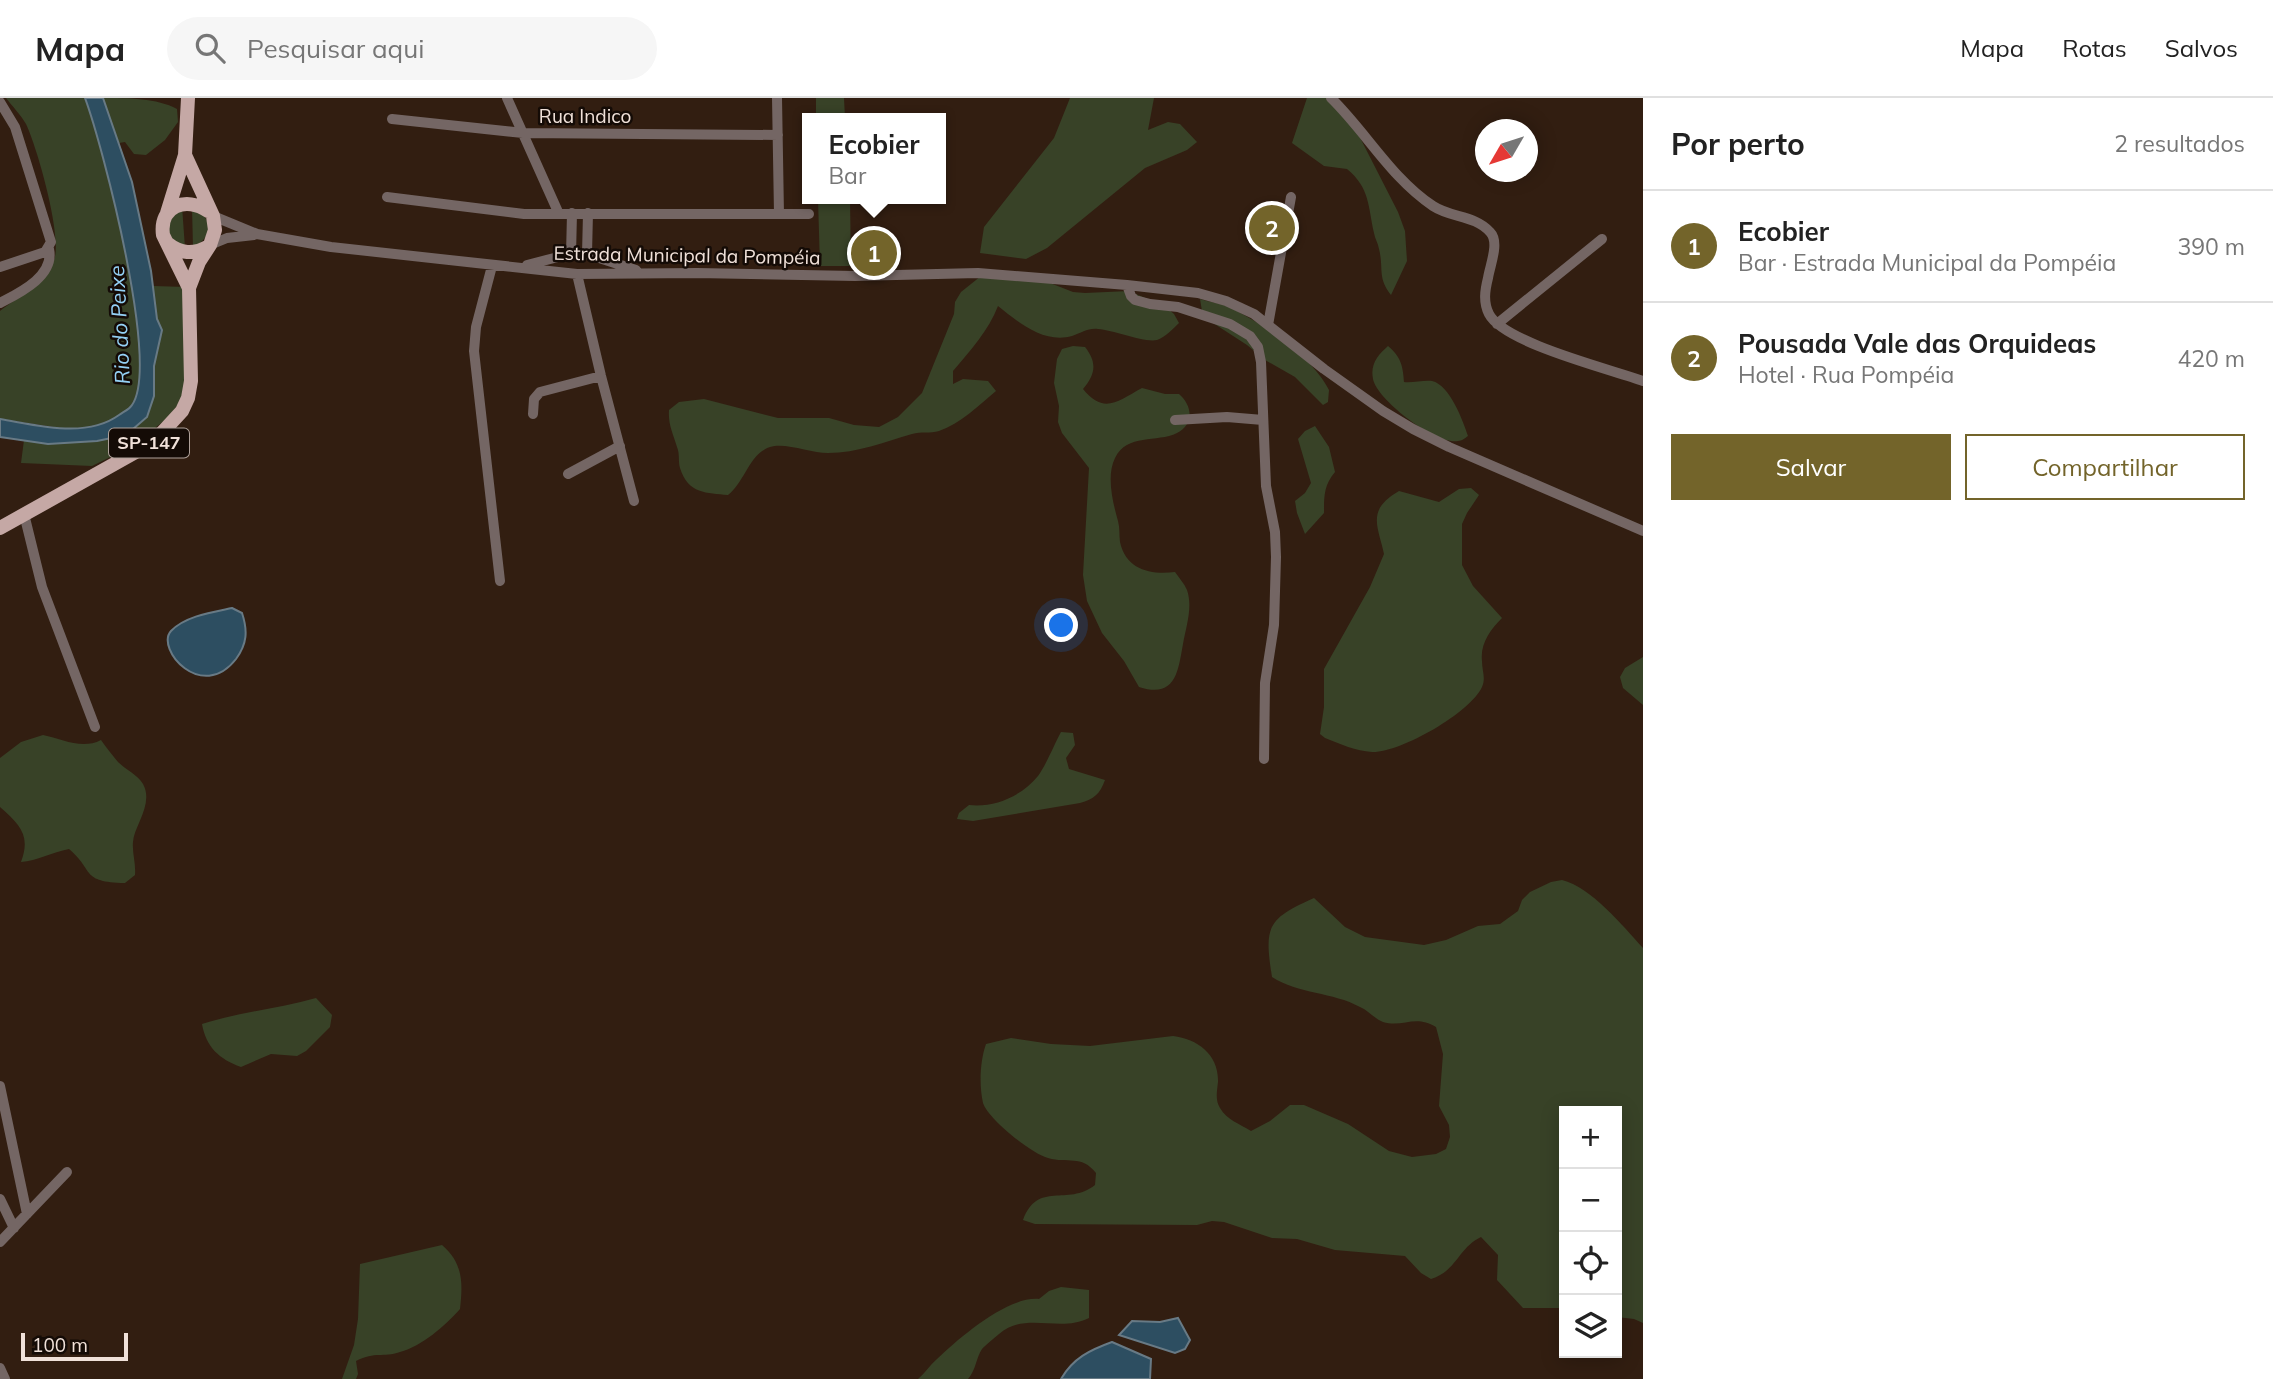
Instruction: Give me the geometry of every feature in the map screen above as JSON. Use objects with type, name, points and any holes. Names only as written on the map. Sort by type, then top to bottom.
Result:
[{"type":"main road","points":[[185,155],[215,230],[210,245],[192,253],[181,251],[167,243],[162,228],[185,155],[187,98]]},
{"type":"main road","points":[[167,215],[180,204],[189,202],[210,213]]},
{"type":"main road","name":"SP-147","points":[[167,243],[189,288]]},
{"type":"main road","name":"SP-147","points":[[0,528],[134,453],[159,436],[182,411],[188,398],[192,371],[189,288],[199,262],[210,245]]},
{"type":"street","points":[[507,98],[559,214]]},
{"type":"street","points":[[777,98],[779,214]]},
{"type":"street","points":[[1331,98],[1388,166],[1433,206],[1483,225],[1494,236],[1495,245],[1484,296],[1486,306],[1497,324],[1522,339],[1643,381]]},
{"type":"street","points":[[0,102],[15,127],[51,238],[50,259],[34,281],[21,292],[0,303]]},
{"type":"street","name":"Rua Indico","points":[[392,119],[523,133],[778,135]]},
{"type":"street","points":[[387,197],[500,212],[809,214]]},
{"type":"street","points":[[1268,325],[1291,197]]},
{"type":"street","name":"Estrada Municipal da Pompéia","points":[[210,213],[257,234],[331,247],[577,274],[855,276],[978,273],[1198,293],[1226,301],[1254,314],[1334,376],[1413,429],[1459,452],[1643,531]]},
{"type":"street","points":[[587,254],[588,213]]},
{"type":"street","points":[[571,255],[572,214]]},
{"type":"street","name":"Estrada Municipal da Pompéia","points":[[210,245],[227,238],[257,234]]},
{"type":"street","points":[[1497,324],[1602,239]]},
{"type":"street","points":[[0,267],[39,255],[49,249]]},
{"type":"street","points":[[520,267],[587,254],[645,274]]},
{"type":"street","points":[[492,266],[476,327],[474,351],[500,581]]},
{"type":"street","points":[[577,274],[634,501]]},
{"type":"street","points":[[1127,285],[1135,300],[1206,315],[1230,324],[1250,336],[1258,346],[1266,486],[1275,532],[1276,557],[1274,625],[1265,682],[1264,759]]},
{"type":"street","points":[[533,414],[534,399],[540,393],[601,376]]},
{"type":"street","points":[[1175,420],[1227,416],[1263,420]]},
{"type":"street","points":[[568,474],[620,446]]},
{"type":"street","points":[[24,514],[42,587],[95,727]]},
{"type":"street","points":[[0,1086],[27,1214]]},
{"type":"street","points":[[0,1242],[67,1172]]},
{"type":"street","points":[[0,1199],[14,1228]]},
{"type":"street","points":[[0,1368],[5,1379]]},
{"type":"green space","points":[[6,98],[85,98],[96,130],[135,277],[140,324],[141,379],[132,406],[111,421],[97,426],[68,429],[0,419],[0,311],[44,275],[54,260],[56,248],[48,192],[36,152],[26,124]]},
{"type":"green space","points":[[103,98],[142,99],[169,105],[177,109],[178,122],[165,140],[146,155],[134,154],[125,142],[119,143]]},
{"type":"green space","points":[[816,98],[844,98],[845,113],[816,113]]},
{"type":"green space","points":[[1070,98],[1154,98],[1148,130],[1168,122],[1180,124],[1197,142],[1187,150],[1145,168],[1047,248],[1026,259],[980,253],[984,227],[1054,138]]},
{"type":"green space","points":[[1307,98],[1334,98],[1350,118],[1398,212],[1405,231],[1407,261],[1391,295],[1382,278],[1379,247],[1367,198],[1360,183],[1347,169],[1324,166],[1292,143]]},
{"type":"green space","points":[[818,204],[850,204],[851,266],[820,266]]},
{"type":"green space","points":[[182,206],[185,248],[173,243],[166,224]]},
{"type":"green space","points":[[192,207],[204,216],[209,227],[205,238],[193,248]]},
{"type":"green space","points":[[981,276],[1050,283],[1073,292],[1129,291],[1166,307],[1179,323],[1157,340],[1145,340],[1098,329],[1062,338],[1051,337],[1032,330],[998,306],[984,332],[953,371],[953,384],[963,379],[988,381],[996,391],[947,428],[936,432],[915,433],[839,453],[821,453],[783,446],[770,447],[757,456],[728,495],[699,490],[683,477],[669,415],[669,410],[679,402],[704,399],[778,418],[829,418],[854,425],[879,427],[898,417],[922,393],[954,314],[955,302],[961,292]]},
{"type":"green space","points":[[153,286],[186,287],[187,386],[178,405],[165,420],[131,447],[92,466],[21,463],[24,440],[48,444],[97,441],[154,396],[154,366],[162,330],[157,319]]},
{"type":"green space","points":[[1200,299],[1227,306],[1285,342],[1321,377],[1329,390],[1328,402],[1323,405],[1295,377],[1265,360],[1210,321],[1202,311]]},
{"type":"green space","points":[[1388,346],[1400,362],[1404,382],[1432,381],[1445,389],[1455,404],[1468,436],[1458,441],[1436,436],[1422,429],[1385,398],[1377,388],[1372,374],[1376,360]]},
{"type":"green space","points":[[1085,347],[1092,358],[1093,373],[1083,389],[1098,402],[1105,404],[1118,401],[1142,388],[1165,394],[1179,394],[1189,409],[1187,425],[1177,433],[1135,442],[1120,450],[1111,473],[1111,490],[1120,542],[1128,559],[1141,569],[1157,573],[1175,572],[1186,587],[1189,597],[1188,617],[1177,673],[1168,686],[1161,689],[1139,687],[1124,661],[1102,633],[1087,601],[1083,575],[1089,468],[1062,433],[1058,422],[1059,406],[1054,383],[1057,359],[1062,349]]},
{"type":"green space","points":[[1315,426],[1329,447],[1335,472],[1325,491],[1324,513],[1305,534],[1295,501],[1305,493],[1311,483],[1298,439],[1305,431]]},
{"type":"green space","points":[[1471,488],[1479,495],[1462,524],[1462,565],[1473,586],[1502,618],[1484,643],[1482,687],[1464,708],[1433,730],[1384,751],[1354,749],[1325,738],[1320,734],[1324,707],[1324,669],[1370,587],[1384,554],[1377,527],[1378,512],[1382,505],[1399,491],[1439,502],[1459,489]]},
{"type":"green space","points":[[1643,657],[1643,705],[1623,688],[1620,677],[1625,668]]},
{"type":"green space","points":[[1061,732],[1073,733],[1075,745],[1066,758],[1069,769],[1105,780],[1096,795],[1080,803],[973,821],[957,819],[959,813],[969,805],[988,805],[1016,795],[1024,789],[1038,776]]},
{"type":"green space","points":[[43,735],[79,744],[101,740],[118,762],[143,784],[146,792],[145,807],[133,842],[135,875],[125,883],[94,878],[69,849],[21,862],[25,845],[22,831],[0,807],[0,758],[21,742]]},
{"type":"green space","points":[[1562,880],[1584,890],[1643,948],[1643,1323],[1622,1318],[1622,1106],[1559,1106],[1559,1308],[1523,1308],[1497,1280],[1498,1255],[1481,1237],[1467,1247],[1447,1271],[1431,1279],[1421,1273],[1405,1256],[1335,1250],[1297,1239],[1272,1238],[1224,1222],[1212,1221],[1197,1225],[1035,1224],[1023,1220],[1029,1208],[1045,1197],[1074,1194],[1095,1185],[1096,1173],[1085,1163],[1055,1160],[1032,1150],[1011,1135],[987,1110],[981,1089],[981,1065],[986,1044],[1011,1038],[1090,1046],[1173,1036],[1182,1038],[1198,1045],[1211,1056],[1217,1072],[1218,1105],[1230,1119],[1251,1131],[1270,1121],[1290,1105],[1304,1105],[1348,1124],[1389,1151],[1412,1157],[1436,1154],[1446,1149],[1450,1137],[1449,1125],[1439,1106],[1443,1054],[1436,1027],[1415,1021],[1383,1022],[1350,1002],[1293,987],[1272,977],[1269,935],[1272,926],[1286,912],[1314,898],[1345,927],[1365,937],[1424,945],[1446,940],[1478,926],[1500,924],[1518,911],[1522,900],[1530,892]]},
{"type":"green space","points":[[316,998],[332,1015],[330,1027],[306,1051],[297,1056],[271,1054],[241,1067],[215,1051],[204,1032],[202,1024]]},
{"type":"green space","points":[[442,1245],[458,1266],[460,1309],[417,1345],[394,1354],[369,1356],[356,1361],[356,1379],[342,1379],[354,1345],[360,1264]]},
{"type":"green space","points":[[1061,1287],[1089,1290],[1089,1318],[1066,1324],[1031,1323],[1009,1327],[982,1349],[968,1379],[918,1379],[934,1361],[985,1320],[1013,1304],[1039,1299],[1049,1291]]},
{"type":"water","points":[[85,98],[103,98],[132,182],[151,271],[157,319],[162,330],[154,366],[154,396],[147,417],[126,435],[97,441],[48,444],[0,437],[0,419],[61,428],[92,427],[106,422],[131,406],[139,382],[139,347],[126,255],[104,161]]},
{"type":"water","points":[[232,608],[242,613],[246,632],[236,659],[223,671],[209,676],[196,674],[185,668],[170,649],[168,639],[171,631],[191,618]]},
{"type":"water","points":[[1178,1318],[1190,1340],[1185,1349],[1175,1353],[1119,1335],[1132,1321],[1160,1322]]},
{"type":"water","points":[[1112,1342],[1151,1359],[1150,1379],[1061,1379],[1071,1365],[1083,1356]]},
{"type":"place","name":"Pousada Vale das Orquideas","points":[[1272,228]]},
{"type":"place","name":"Ecobier","points":[[874,253]]},
{"type":"water label","name":"Rio do Peixe","points":[[120,325]]}]
